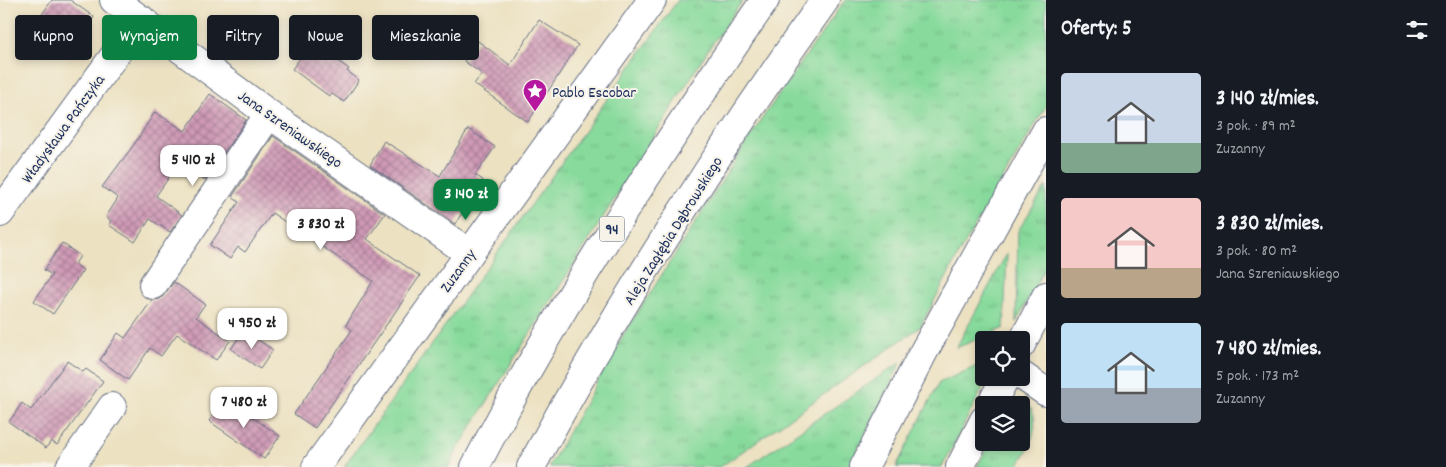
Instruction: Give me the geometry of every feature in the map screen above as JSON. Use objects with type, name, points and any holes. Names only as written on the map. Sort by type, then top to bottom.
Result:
[{"type":"street","name":"Jana Szreniawskiego","points":[[114,0],[135,15]]},
{"type":"street","name":"Zuzanny","points":[[316,467],[652,0]]},
{"type":"street","name":"94","points":[[474,467],[573,291],[672,135],[765,0]]},
{"type":"street","name":"Aleja Zagłębia Dąbrowskiego","points":[[531,467],[573,387],[644,270],[719,155],[825,0]]},
{"type":"street","name":"Władysława Pańczyka","points":[[0,213],[111,60]]},
{"type":"street","name":"Jana Szreniawskiego","points":[[196,60],[269,114],[469,253]]},
{"type":"street","points":[[153,285],[269,114]]},
{"type":"street","points":[[864,467],[923,353],[1046,131]]},
{"type":"street","points":[[1028,331],[1046,296]]},
{"type":"street","points":[[1030,382],[1046,392]]},
{"type":"street","points":[[70,467],[112,407]]},
{"type":"street","points":[[960,467],[975,438]]},
{"type":"green space","points":[[678,0],[743,0],[708,50],[457,450],[449,467],[344,467]]},
{"type":"green space","points":[[845,0],[1046,0],[1046,106],[961,250],[920,327],[720,467],[549,467],[624,334],[757,126]]},
{"type":"green space","points":[[1046,186],[1046,265],[1016,322],[1018,231]]},
{"type":"green space","points":[[1007,253],[1004,328],[997,331],[975,331],[975,340],[956,348]]},
{"type":"green space","points":[[901,362],[849,467],[747,467],[880,376]]},
{"type":"green space","points":[[975,367],[975,386],[984,386],[979,396],[975,396],[975,403],[942,467],[896,467],[939,383]]},
{"type":"green space","points":[[1030,409],[1034,420],[1030,444]]},
{"type":"green space","points":[[985,451],[1027,451],[1017,467],[977,467]]},
{"type":"building","points":[[52,0],[70,0],[91,15],[42,15]]},
{"type":"building","points":[[539,20],[578,45],[528,122],[474,84],[482,74],[464,61],[479,60],[479,42],[510,65]]},
{"type":"building","points":[[299,60],[337,60],[349,69],[347,71],[359,80],[344,102],[332,94],[329,96],[292,69]]},
{"type":"building","points":[[210,94],[246,120],[205,180],[179,163],[156,196],[182,215],[170,232],[150,219],[135,242],[109,225],[111,221],[106,217],[118,198],[102,187],[133,146],[155,112],[185,131]]},
{"type":"building","points":[[468,129],[495,147],[475,175],[483,180],[455,224],[370,165],[384,141],[440,176]]},
{"type":"building","points":[[273,136],[385,214],[367,239],[420,276],[315,428],[294,414],[352,330],[346,325],[373,281],[272,213],[245,252],[238,247],[230,259],[210,245],[239,202],[232,197]]},
{"type":"building","points":[[62,243],[80,256],[75,264],[83,270],[53,314],[34,301],[52,275],[44,270]]},
{"type":"building","points":[[174,282],[205,304],[196,317],[230,341],[216,360],[177,334],[161,356],[150,348],[128,380],[100,360],[118,333],[125,338],[152,300],[160,299]]},
{"type":"building","points":[[244,330],[273,350],[260,369],[231,349]]},
{"type":"building","points":[[67,361],[83,372],[86,369],[103,381],[57,445],[51,441],[46,448],[9,422],[22,403],[31,410]]},
{"type":"building","points":[[224,398],[280,436],[264,459],[209,421]]},
{"type":"place","name":"Pablo Escobar","points":[[535,112]]}]
